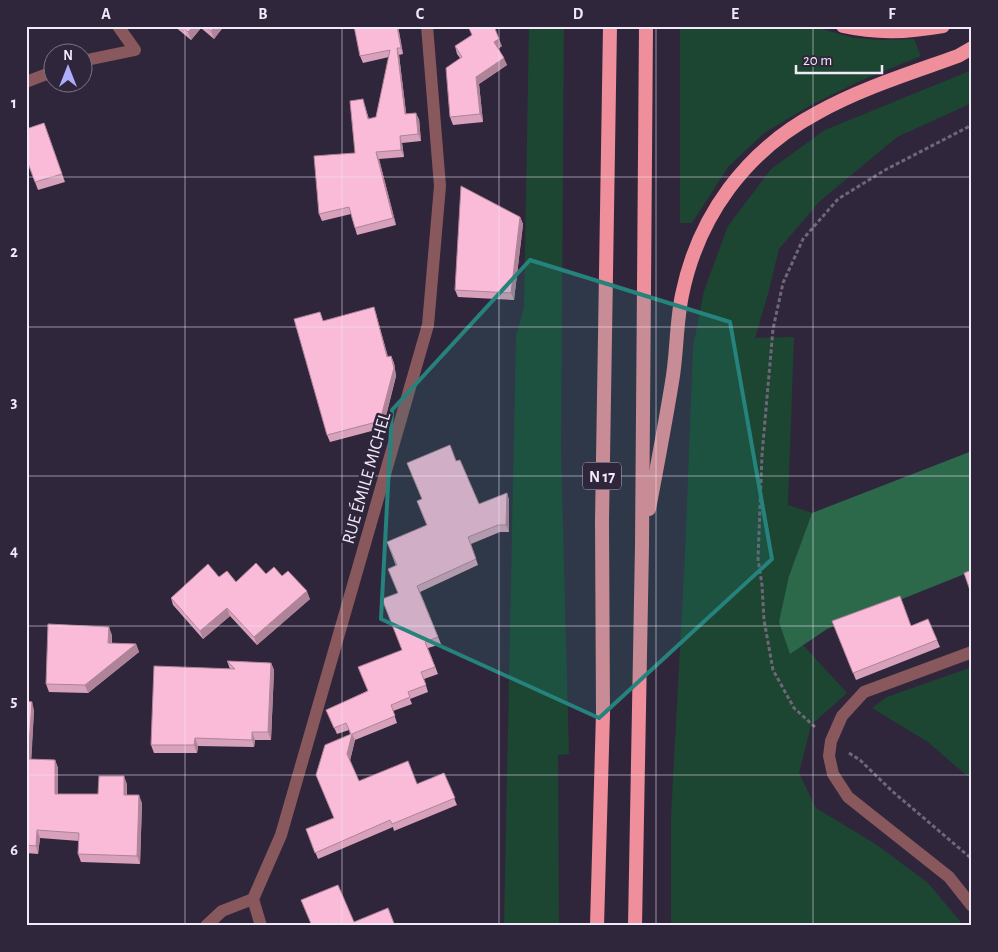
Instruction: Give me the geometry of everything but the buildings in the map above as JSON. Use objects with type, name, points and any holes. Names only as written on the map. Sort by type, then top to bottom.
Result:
[{"type":"highway","name":"N 17","points":[[597,926],[602,714],[602,521],[610,26]]},
{"type":"highway","name":"N 17","points":[[635,926],[642,546],[646,26]]},
{"type":"highway","points":[[843,26],[867,32],[912,32],[943,26]]},
{"type":"highway","points":[[642,546],[672,381],[682,296],[699,239],[720,199],[743,169],[784,134],[817,113],[867,89],[958,56],[972,48]]},
{"type":"street","points":[[92,59],[135,50],[118,26]]},
{"type":"street","name":"RUE ÉMILE MICHEL","points":[[253,898],[281,835],[428,325],[440,186],[427,26]]},
{"type":"street","points":[[26,82],[42,76]]},
{"type":"street","points":[[972,652],[864,692],[842,716],[830,741],[829,756],[833,774],[848,797],[949,878],[972,906]]},
{"type":"street","points":[[206,926],[222,911],[253,898],[261,926]]},
{"type":"path","points":[[972,125],[885,170],[838,199],[803,239],[783,283],[773,329],[762,455],[758,560],[764,620],[773,670],[794,708],[830,741],[860,760],[892,791],[972,859]]},
{"type":"highlighted area","points":[[530,260],[730,322],[772,559],[599,718],[381,619],[392,410]]},
{"type":"green space","points":[[529,26],[564,26],[561,450],[569,754],[558,755],[559,926],[504,926],[516,335],[524,308]]},
{"type":"green space","points":[[680,26],[811,26],[854,38],[881,40],[914,39],[921,56],[862,80],[809,106],[764,133],[728,167],[692,223],[680,223]]},
{"type":"green space","points":[[972,70],[972,103],[897,137],[820,201],[779,249],[755,338],[794,337],[788,505],[812,513],[789,576],[791,653],[803,645],[847,693],[811,725],[799,773],[816,808],[877,845],[928,883],[964,926],[671,926],[671,817],[685,555],[693,347],[704,291],[728,226],[771,169],[825,130]]},
{"type":"green space","points":[[972,451],[972,571],[827,629],[790,654],[779,622],[789,576],[812,513]]},
{"type":"green space","points":[[972,667],[972,780],[928,742],[872,708],[887,697]]}]
